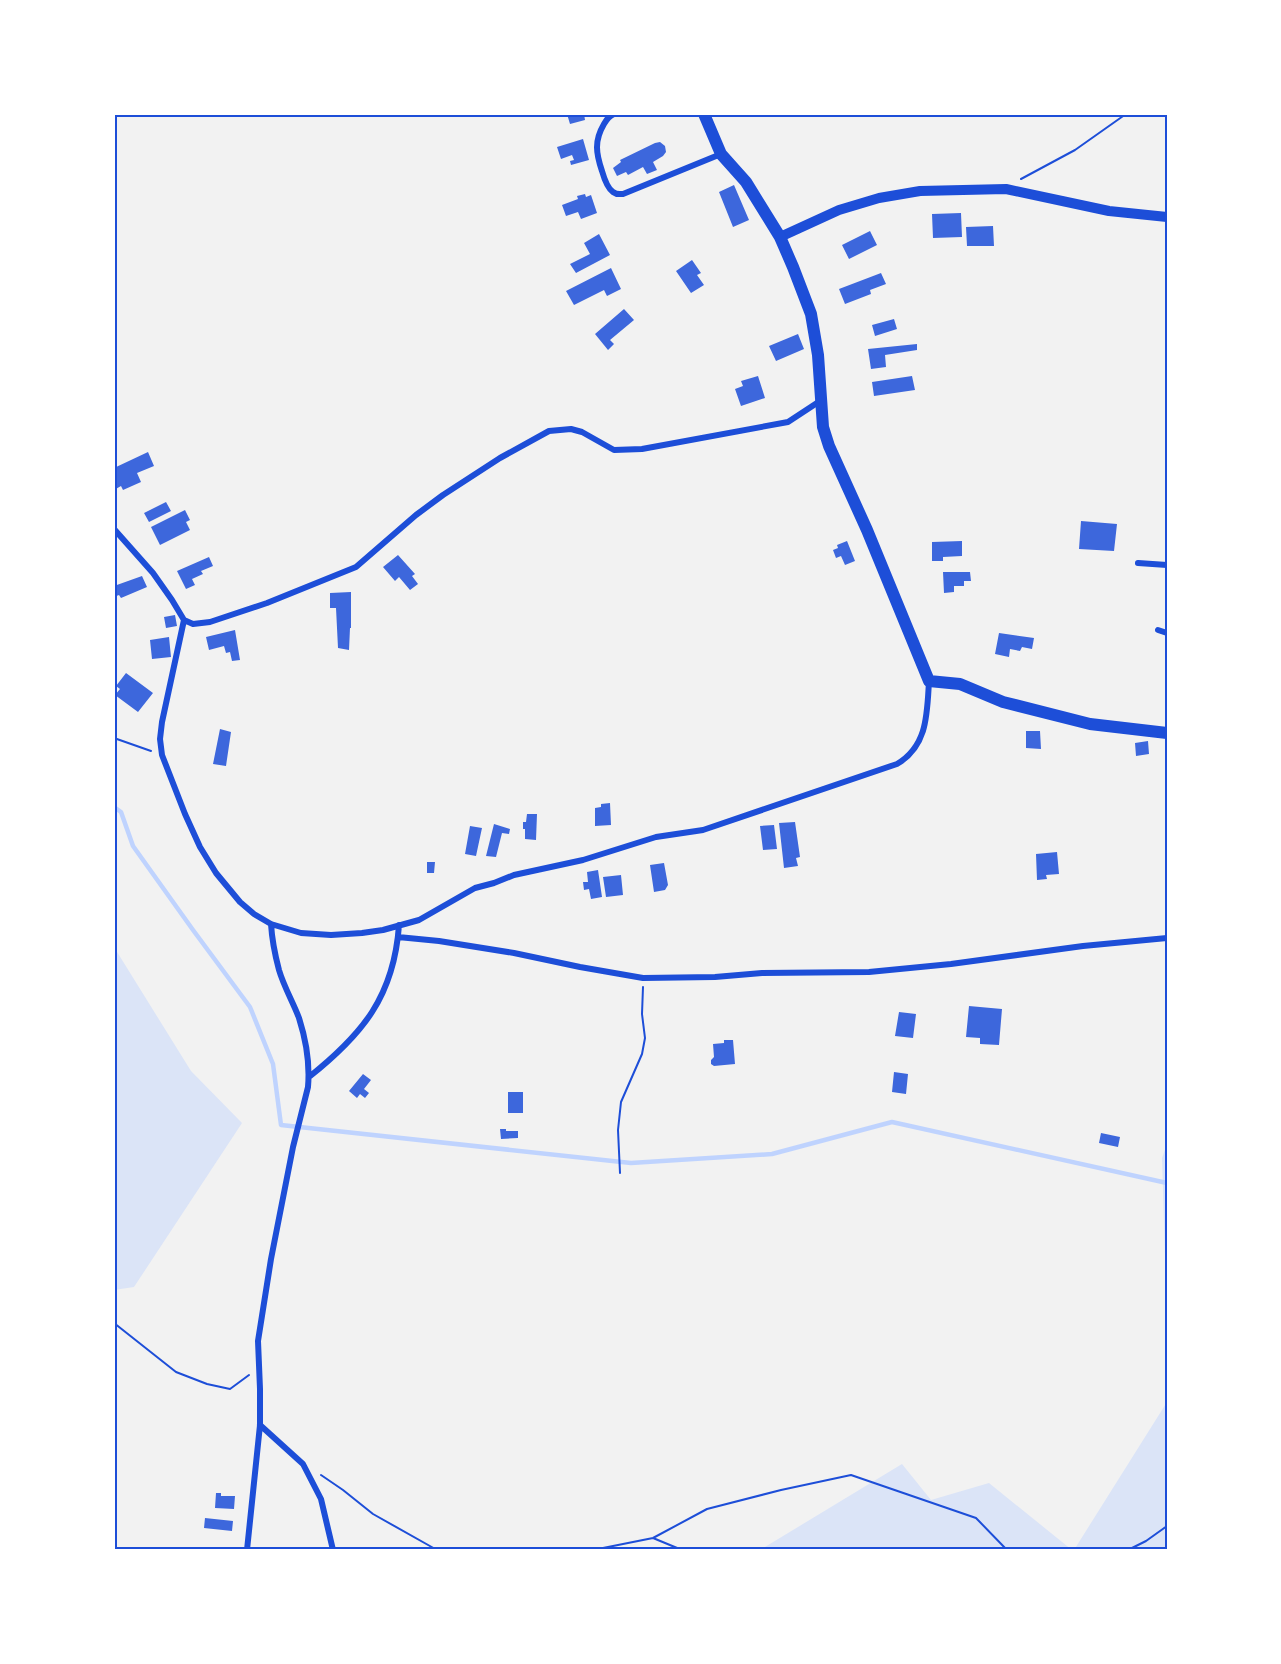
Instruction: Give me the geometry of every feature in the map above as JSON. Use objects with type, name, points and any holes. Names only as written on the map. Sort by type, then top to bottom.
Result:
[{"type":"main road","points":[[704,114],[721,154],[746,182],[780,237],[811,314],[818,355],[823,427],[929,681],[960,684],[1003,702],[1090,724],[1167,733]]},
{"type":"street","points":[[614,114],[610,116],[599,134],[596,147],[605,180],[614,193],[622,194],[721,154]]},
{"type":"street","points":[[780,237],[839,210],[879,198],[920,191],[1006,189],[1109,211],[1167,217]]},
{"type":"street","points":[[114,530],[153,573],[183,620],[193,624],[210,622],[267,603],[356,567],[416,515],[443,495],[500,458],[549,431],[571,429],[582,432],[614,450],[642,449],[789,422],[820,401]]},
{"type":"street","points":[[1138,563],[1167,565]]},
{"type":"street","points":[[183,620],[162,722],[160,739],[162,755],[200,847],[216,873],[240,902],[254,914],[271,924],[301,933],[331,935],[383,930],[418,920],[475,888],[514,875],[583,860],[656,837],[703,830],[897,764],[910,755],[922,734],[929,681]]},
{"type":"street","points":[[1158,630],[1167,633]]},
{"type":"street","points":[[247,1550],[260,1425],[258,1341],[271,1259],[309,1077],[304,1036],[280,973],[271,924]]},
{"type":"street","points":[[309,1077],[335,1056],[357,1033],[379,1003],[391,976],[399,925]]},
{"type":"street","points":[[398,937],[514,952],[643,978],[715,977],[762,973],[869,972],[1167,938]]},
{"type":"street","points":[[260,1425],[303,1464],[321,1499],[333,1550]]},
{"type":"path","points":[[1006,189],[1075,150],[1126,114]]},
{"type":"path","points":[[114,738],[162,755]]},
{"type":"path","points":[[620,1173],[618,1130],[621,1101],[642,1054],[645,1038],[642,1014],[643,978]]},
{"type":"path","points":[[114,1323],[176,1372],[207,1384],[230,1389],[258,1369]]},
{"type":"path","points":[[303,1464],[343,1490],[373,1514],[436,1550]]},
{"type":"path","points":[[593,1550],[653,1538],[707,1509],[851,1475],[975,1518],[1007,1550]]},
{"type":"path","points":[[1128,1550],[1167,1526]]},
{"type":"path","points":[[653,1538],[682,1550]]},
{"type":"shaded area","points":[[114,947],[191,1071],[242,1123],[134,1287],[114,1290]]},
{"type":"shaded area","points":[[1167,1144],[1167,1321],[1162,1158]]},
{"type":"shaded area","points":[[1167,1402],[1167,1550],[1074,1550]]},
{"type":"shaded area","points":[[902,1464],[931,1500],[989,1483],[1072,1550],[760,1550]]},
{"type":"building","points":[[567,114],[584,114],[585,120],[570,124]]},
{"type":"building","points":[[583,139],[589,160],[571,165],[570,161],[574,160],[572,155],[561,159],[557,147]]},
{"type":"building","points":[[660,142],[665,146],[666,152],[653,162],[657,170],[647,174],[643,167],[628,175],[626,172],[617,176],[613,168],[621,162],[620,160]]},
{"type":"building","points":[[734,185],[749,220],[733,227],[719,192]]},
{"type":"building","points":[[585,194],[586,197],[591,195],[597,213],[581,219],[578,212],[566,216],[562,205]]},
{"type":"building","points":[[961,213],[962,237],[933,238],[932,214]]},
{"type":"building","points":[[993,226],[994,246],[967,246],[966,227]]},
{"type":"building","points":[[870,231],[877,245],[849,259],[842,245]]},
{"type":"building","points":[[599,234],[610,255],[576,273],[570,264],[590,254],[584,243]]},
{"type":"building","points":[[692,260],[701,273],[697,275],[704,285],[691,293],[676,271]]},
{"type":"building","points":[[611,268],[621,289],[607,296],[604,290],[574,305],[566,291]]},
{"type":"building","points":[[881,273],[886,284],[870,290],[871,294],[845,304],[839,289]]},
{"type":"building","points":[[624,309],[634,320],[610,340],[614,344],[608,350],[595,334]]},
{"type":"building","points":[[894,319],[897,329],[875,336],[872,325]]},
{"type":"building","points":[[798,334],[804,349],[776,361],[769,346]]},
{"type":"building","points":[[917,344],[917,350],[885,355],[886,367],[871,369],[868,349]]},
{"type":"building","points":[[758,376],[765,398],[741,406],[735,389],[743,386],[741,381]]},
{"type":"building","points":[[912,376],[915,390],[874,396],[872,382]]},
{"type":"building","points":[[148,452],[154,466],[137,473],[141,482],[123,490],[121,486],[114,490],[114,468]]},
{"type":"building","points":[[166,502],[171,511],[149,522],[144,513]]},
{"type":"building","points":[[185,510],[190,520],[186,522],[190,530],[160,545],[151,527]]},
{"type":"building","points":[[1081,521],[1117,524],[1114,551],[1079,549]]},
{"type":"building","points":[[847,541],[855,561],[845,565],[841,556],[836,558],[833,550],[838,548],[837,545]]},
{"type":"building","points":[[962,541],[962,556],[943,557],[943,561],[932,561],[932,542]]},
{"type":"building","points":[[398,555],[415,574],[412,576],[418,584],[410,590],[399,577],[395,581],[383,567]]},
{"type":"building","points":[[209,557],[213,566],[201,571],[203,574],[192,579],[195,585],[186,589],[177,571]]},
{"type":"building","points":[[943,572],[970,572],[971,581],[964,581],[964,586],[954,586],[954,592],[944,593]]},
{"type":"building","points":[[142,576],[147,587],[121,598],[119,595],[114,597],[114,586]]},
{"type":"building","points":[[351,592],[349,650],[338,648],[336,608],[330,608],[330,593]]},
{"type":"building","points":[[175,615],[177,626],[166,628],[164,617]]},
{"type":"building","points":[[235,630],[240,660],[232,661],[230,652],[226,653],[224,646],[209,650],[206,637]]},
{"type":"building","points":[[999,633],[1034,638],[1032,649],[1022,647],[1020,651],[1010,649],[1009,657],[995,654]]},
{"type":"building","points":[[169,637],[171,657],[152,659],[150,640]]},
{"type":"building","points":[[126,673],[153,693],[138,712],[115,695],[120,689],[116,686]]},
{"type":"building","points":[[220,729],[231,732],[226,766],[213,764]]},
{"type":"building","points":[[1026,731],[1040,731],[1041,749],[1026,748]]},
{"type":"building","points":[[1148,741],[1149,754],[1136,756],[1135,743]]},
{"type":"building","points":[[610,803],[611,825],[595,826],[595,808],[601,807],[601,804]]},
{"type":"building","points":[[527,814],[537,814],[536,840],[525,839],[523,822],[526,822]]},
{"type":"building","points":[[795,822],[800,857],[796,858],[798,866],[784,868],[779,823]]},
{"type":"building","points":[[494,824],[510,829],[509,834],[502,833],[496,857],[486,856]]},
{"type":"building","points":[[774,825],[777,849],[763,850],[760,826]]},
{"type":"building","points":[[470,826],[482,828],[476,856],[465,854]]},
{"type":"building","points":[[1057,852],[1059,874],[1046,875],[1047,879],[1037,880],[1036,854]]},
{"type":"building","points":[[427,862],[435,862],[434,873],[427,873]]},
{"type":"building","points":[[664,863],[668,885],[665,890],[654,892],[650,865]]},
{"type":"building","points":[[598,870],[602,897],[591,899],[589,889],[584,890],[583,882],[588,882],[587,872]]},
{"type":"building","points":[[621,875],[623,895],[606,897],[603,877]]},
{"type":"building","points":[[969,1006],[1002,1009],[999,1045],[980,1044],[980,1038],[966,1037]]},
{"type":"building","points":[[899,1012],[916,1014],[913,1038],[895,1036]]},
{"type":"building","points":[[724,1040],[733,1040],[735,1064],[714,1066],[711,1064],[714,1057],[713,1044],[724,1043]]},
{"type":"building","points":[[894,1072],[908,1074],[906,1094],[892,1092]]},
{"type":"building","points":[[363,1074],[371,1080],[364,1089],[369,1093],[365,1098],[360,1094],[357,1098],[349,1091]]},
{"type":"building","points":[[508,1092],[523,1092],[523,1113],[508,1113]]},
{"type":"building","points":[[500,1129],[518,1131],[518,1138],[501,1139]]},
{"type":"building","points":[[1101,1133],[1120,1137],[1118,1147],[1099,1143]]},
{"type":"building","points":[[216,1493],[221,1493],[221,1496],[235,1496],[234,1509],[215,1508]]},
{"type":"building","points":[[205,1518],[233,1521],[232,1531],[204,1528]]},
{"type":"waterway","points":[[114,807],[121,812],[133,846],[250,1007],[273,1064],[281,1125],[631,1163],[772,1154],[892,1122],[1167,1183]]}]
